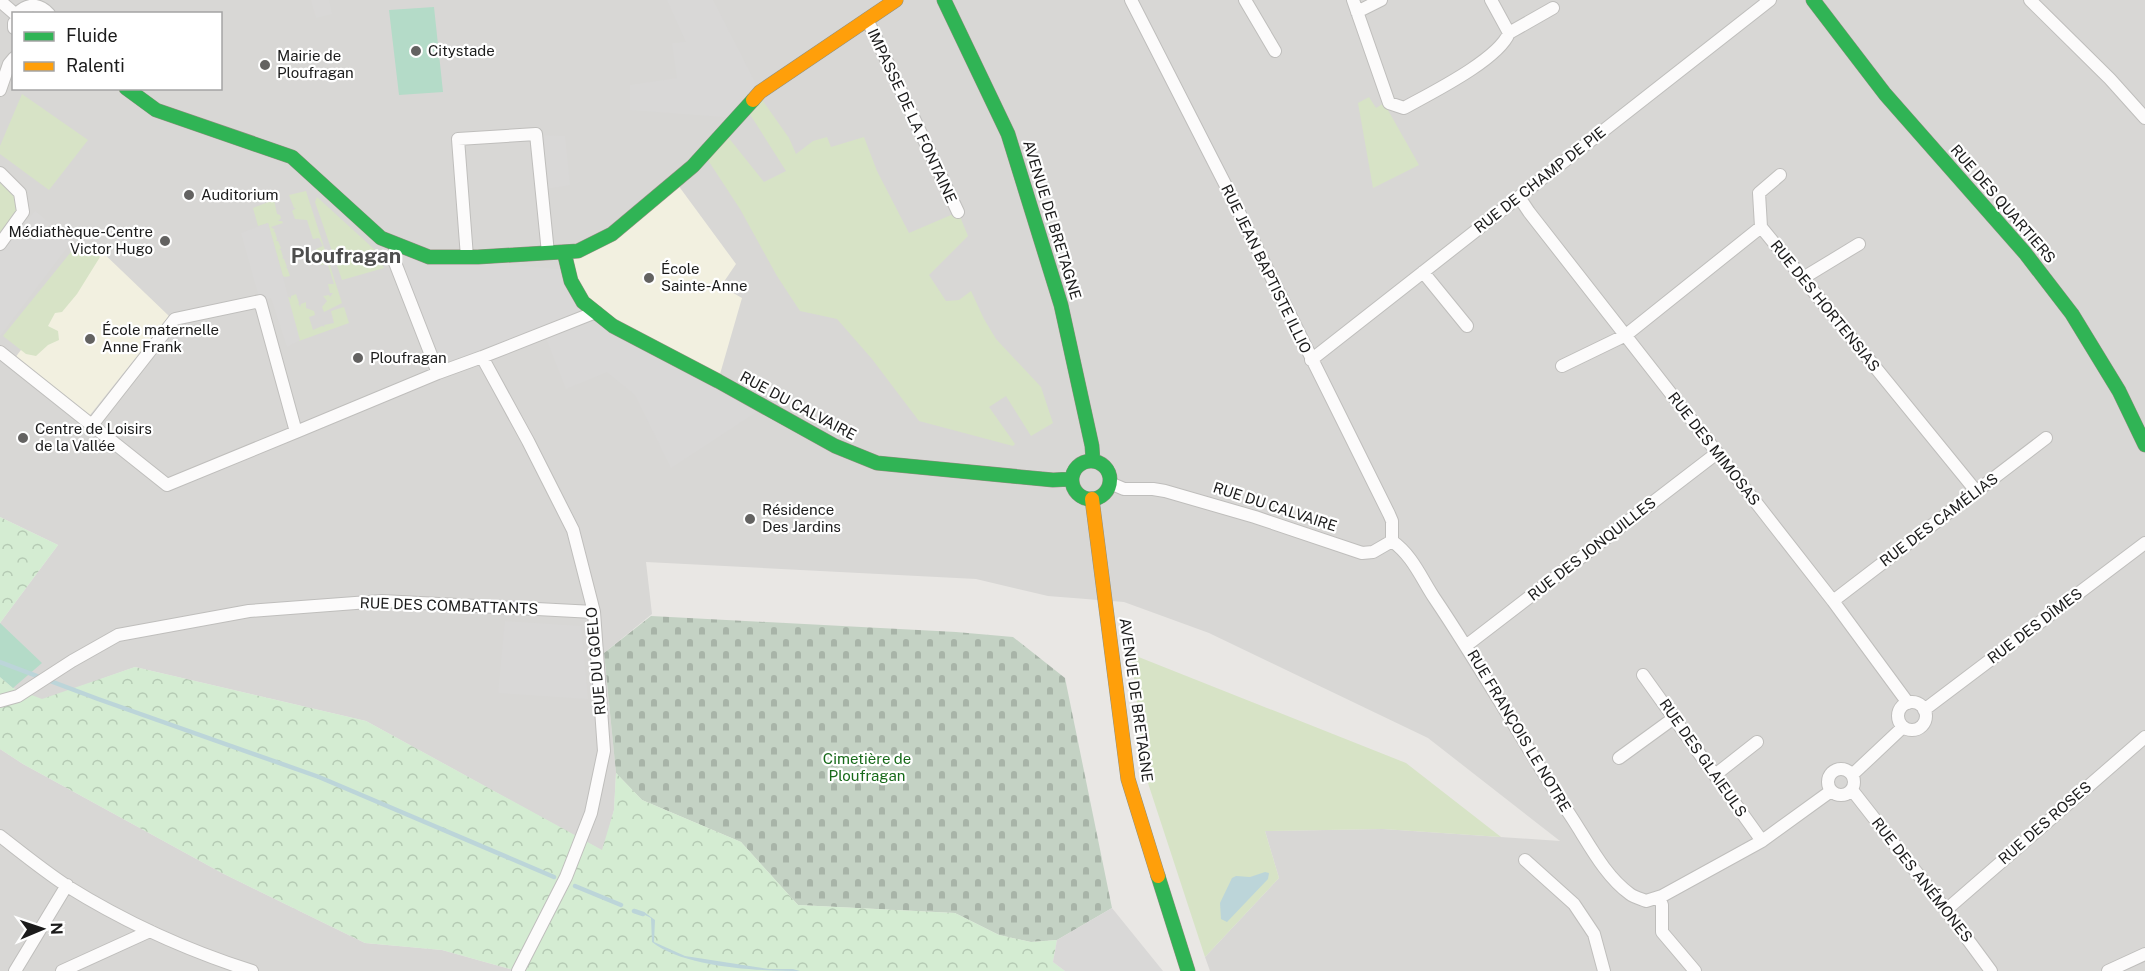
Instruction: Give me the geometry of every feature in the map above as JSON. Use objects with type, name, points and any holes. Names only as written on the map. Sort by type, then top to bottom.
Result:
[{"type":"street","points":[[129,90],[156,110],[292,158],[381,238],[429,257],[578,251],[612,234],[693,166],[760,92],[896,0]]},
{"type":"street","name":"AVENUE DE BRETAGNE","points":[[944,0],[1008,134],[1070,339],[1093,460]]},
{"type":"street","name":"RUE JEAN BAPTISTE ILLIO","points":[[1131,0],[1392,521],[1392,541]]},
{"type":"street","points":[[1245,0],[1275,51]]},
{"type":"street","points":[[1381,0],[1355,6],[1389,103],[1404,108],[1459,77],[1505,44],[1509,33],[1553,8]]},
{"type":"street","points":[[1491,0],[1509,33]]},
{"type":"street","name":"RUE DE CHAMP DE PIE","points":[[1311,360],[1770,0]]},
{"type":"street","name":"RUE DES QUARTIERS","points":[[1813,0],[1886,94],[2025,253],[2072,314],[2119,391],[2145,445]]},
{"type":"street","points":[[2030,0],[2110,79],[2145,118]]},
{"type":"street","points":[[0,1],[14,12]]},
{"type":"street","points":[[18,12],[26,6],[44,7]]},
{"type":"street","name":"IMPASSE DE LA FONTAINE","points":[[867,19],[958,212]]},
{"type":"street","points":[[0,90],[12,60]]},
{"type":"street","points":[[467,257],[458,139],[536,134],[548,253]]},
{"type":"street","points":[[0,173],[20,193],[23,212],[0,244]]},
{"type":"street","points":[[1761,227],[1759,194],[1780,175]]},
{"type":"street","name":"RUE DES MIMOSAS","points":[[1519,197],[1833,601],[1908,702]]},
{"type":"street","name":"RUE DES HORTENSIAS","points":[[1562,366],[1626,335],[1761,227],[1976,491]]},
{"type":"street","points":[[396,244],[394,260],[438,373]]},
{"type":"street","points":[[1803,278],[1859,244]]},
{"type":"street","name":"RUE DU CALVAIRE","points":[[564,252],[571,281],[582,302],[613,326],[835,446],[867,460],[1053,480],[1072,479]]},
{"type":"street","points":[[1423,272],[1467,326]]},
{"type":"street","points":[[92,425],[175,319],[260,301],[296,432]]},
{"type":"street","points":[[0,352],[167,485],[438,373],[596,312]]},
{"type":"street","name":"RUE DU GOELO","points":[[482,357],[573,530],[594,612],[604,751],[591,813],[567,877],[518,971]]},
{"type":"street","name":"RUE DES CAMÉLIAS","points":[[1833,601],[2046,438]]},
{"type":"street","name":"RUE DES JONQUILLES","points":[[1467,645],[1717,453]]},
{"type":"street","points":[[1093,460],[1104,465],[1108,470],[1110,483],[1104,494],[1086,499],[1076,491],[1072,479],[1076,468],[1086,461],[1093,460]]},
{"type":"street","name":"RUE DU CALVAIRE","points":[[1110,483],[1124,489],[1165,491],[1255,517],[1362,553],[1373,552],[1392,541]]},
{"type":"street","name":"AVENUE DE BRETAGNE","points":[[1092,499],[1128,778],[1188,971]]},
{"type":"street","name":"RUE FRANÇOIS LE NOTRE","points":[[1392,541],[1408,554],[1432,595],[1467,645],[1531,756],[1606,870],[1630,895],[1646,901],[1661,896]]},
{"type":"street","name":"RUE DES DÎMES","points":[[1924,710],[2145,543]]},
{"type":"street","name":"RUE DES COMBATTANTS","points":[[0,701],[18,696],[118,635],[249,611],[382,601],[594,612]]},
{"type":"street","name":"RUE DES GLAIEULS","points":[[1644,675],[1762,841]]},
{"type":"street","points":[[1908,702],[1916,702],[1924,710],[1925,720],[1920,727],[1911,730],[1903,727],[1898,714],[1908,702]]},
{"type":"street","points":[[1619,758],[1674,718]]},
{"type":"street","points":[[1852,775],[1903,727]]},
{"type":"street","name":"RUE DES ROSES","points":[[1946,910],[2145,737]]},
{"type":"street","points":[[1714,775],[1757,742]]},
{"type":"street","points":[[1844,770],[1852,775],[1854,780],[1852,790],[1848,794],[1840,795],[1832,791],[1828,780],[1835,771],[1844,770]]},
{"type":"street","name":"RUE DES ANÉMONES","points":[[1852,790],[1991,971]]},
{"type":"street","points":[[1695,971],[1662,932],[1661,896],[1762,841],[1832,791]]},
{"type":"street","points":[[0,836],[67,885],[150,931],[209,957],[252,971]]},
{"type":"street","points":[[1525,860],[1574,904],[1594,934],[1604,971]]},
{"type":"street","points":[[15,971],[67,885]]},
{"type":"street","points":[[62,971],[150,931]]},
{"type":"street","points":[[2108,971],[2145,954]]},
{"type":"shaded area","points":[[0,0],[2145,0],[2145,971],[1210,971],[1205,957],[1279,878],[1265,831],[1383,829],[1560,841],[1428,738],[1209,633],[1124,602],[1048,596],[976,579],[646,562],[652,614],[604,653],[616,773],[614,810],[603,851],[366,721],[135,667],[42,700],[13,688],[0,677],[0,623],[58,545],[0,517]]},
{"type":"shaded area","points":[[311,0],[329,0],[332,14],[316,18]]},
{"type":"shaded area","points":[[667,0],[713,0],[760,92],[736,118],[630,110],[630,85],[677,78],[672,43],[686,42]]},
{"type":"shaded area","points":[[530,135],[565,136],[570,185],[535,191]]},
{"type":"shaded area","name":"École Sainte-Anne","points":[[675,181],[736,264],[721,286],[742,298],[718,381],[597,313],[568,270],[578,251]]},
{"type":"shaded area","points":[[35,211],[72,241],[0,336],[0,253]]},
{"type":"shaded area","points":[[268,223],[300,340],[287,347],[271,298],[260,301],[241,233]]},
{"type":"shaded area","points":[[396,244],[429,257],[568,270],[583,302],[764,407],[671,468],[635,395],[607,372],[566,389],[544,333],[438,373]]},
{"type":"shaded area","name":"École maternelle Anne Frank","points":[[97,247],[169,316],[86,420],[12,362]]},
{"type":"shaded area","points":[[505,621],[581,626],[588,699],[498,693]]},
{"type":"shaded area","points":[[0,749],[23,764],[222,873],[365,943],[442,950],[517,971],[0,971]]},
{"type":"shaded area","points":[[1112,908],[1163,971],[1065,971],[1053,962],[1057,940]]},
{"type":"green space","name":"Citystade","points":[[434,7],[443,92],[399,95],[389,10]]},
{"type":"green space","points":[[22,94],[88,140],[49,190],[0,154],[0,146]]},
{"type":"green space","points":[[758,94],[789,138],[796,154],[813,141],[827,137],[831,147],[864,137],[877,171],[909,233],[958,212],[968,236],[929,275],[946,301],[959,300],[971,291],[996,339],[1041,387],[1053,423],[1031,436],[1006,396],[989,407],[1015,444],[1013,446],[919,421],[872,359],[837,319],[800,311],[777,276],[740,209],[704,154],[724,132],[764,182],[786,171],[746,108]]},
{"type":"green space","points":[[1369,97],[1376,108],[1384,103],[1419,165],[1373,188],[1358,103]]},
{"type":"green space","points":[[0,173],[22,204],[0,238]]},
{"type":"green space","points":[[306,191],[342,303],[324,312],[322,307],[327,301],[323,296],[329,295],[330,297],[333,293],[330,293],[328,284],[334,284],[327,262],[321,265],[319,258],[321,257],[318,256],[316,249],[323,246],[319,238],[313,239],[307,220],[295,219],[292,211],[296,208],[289,195]]},
{"type":"green space","points":[[317,197],[375,250],[384,268],[342,280],[315,202]]},
{"type":"green space","points":[[274,200],[277,214],[281,218],[278,221],[283,223],[271,227],[275,230],[273,231],[276,241],[281,248],[279,250],[281,250],[287,267],[285,268],[290,276],[285,277],[268,223],[258,226],[253,208]]},
{"type":"green space","points":[[79,242],[100,257],[77,294],[62,312],[55,313],[48,326],[58,331],[59,340],[48,345],[36,356],[26,354],[3,336]]},
{"type":"green space","points":[[296,294],[299,303],[297,305],[299,304],[300,307],[306,302],[306,308],[314,311],[315,315],[309,317],[313,330],[334,323],[331,311],[344,307],[349,323],[299,341],[287,297],[291,299],[291,296]]},
{"type":"green space","points":[[0,517],[58,545],[0,623]]},
{"type":"green space","name":"Cimetière de Ploufragan","points":[[651,616],[1013,637],[1065,678],[1112,908],[1057,940],[1031,942],[999,935],[955,913],[798,905],[741,842],[642,800],[616,773],[604,653]]},
{"type":"green space","points":[[0,623],[42,663],[13,688],[0,677]]},
{"type":"green space","points":[[1131,654],[1406,763],[1501,837],[1383,829],[1265,831],[1279,878],[1205,957],[1146,777]]},
{"type":"green space","points":[[135,667],[366,721],[602,850],[614,810],[616,773],[642,800],[741,842],[798,905],[955,913],[999,935],[1031,942],[1057,940],[1053,962],[1065,971],[517,971],[442,950],[365,943],[222,873],[23,764],[0,749],[0,677],[13,688],[42,699]]},
{"type":"water","points":[[1265,872],[1269,873],[1268,879],[1227,922],[1221,919],[1220,903],[1232,878],[1250,877]]},
{"type":"water","points":[[644,912],[655,920],[654,942],[685,956],[769,969],[800,971],[744,969],[723,966],[703,963],[666,951],[652,942],[651,918],[643,914]]},
{"type":"waterway","points":[[0,662],[319,777],[554,877]]},
{"type":"waterway","points":[[575,886],[621,905]]},
{"type":"waterway","points":[[634,911],[643,914]]},
{"type":"traffic: fast","points":[[944,0],[1008,134],[1061,305],[1092,446],[1093,461]]},
{"type":"traffic: fast","points":[[1813,0],[1885,94],[2025,253],[2072,314],[2119,391],[2145,445]]},
{"type":"traffic: fast","points":[[129,90],[156,110],[292,157],[381,238],[429,257],[478,257],[578,251],[612,234],[693,166],[753,100]]},
{"type":"traffic: fast","points":[[564,252],[571,281],[583,302],[613,326],[835,446],[877,463],[1053,480],[1072,479]]},
{"type":"traffic: fast","points":[[1091,461],[1105,466],[1110,480],[1105,494],[1091,499],[1077,494],[1072,480],[1077,466],[1091,461]]},
{"type":"traffic: fast","points":[[1158,876],[1188,971]]},
{"type":"traffic: slow","points":[[753,100],[760,92],[896,0]]},
{"type":"traffic: slow","points":[[1092,499],[1128,779],[1158,876]]},
{"type":"place","name":"Citystade","points":[[416,51]]},
{"type":"place","name":"Mairie de Ploufragan","points":[[265,65]]},
{"type":"place","name":"Auditorium","points":[[189,195]]},
{"type":"place","name":"Médiathèque-Centre Victor Hugo","points":[[165,241]]},
{"type":"place","name":"École Sainte-Anne","points":[[649,278]]},
{"type":"place","name":"École maternelle Anne Frank","points":[[90,339]]},
{"type":"place","name":"Ploufragan","points":[[358,358]]},
{"type":"place","name":"Centre de Loisirs de la Vallée","points":[[23,438]]},
{"type":"place","name":"Résidence Des Jardins","points":[[750,519]]},
{"type":"district","name":"Ploufragan","points":[[346,256]]}]
